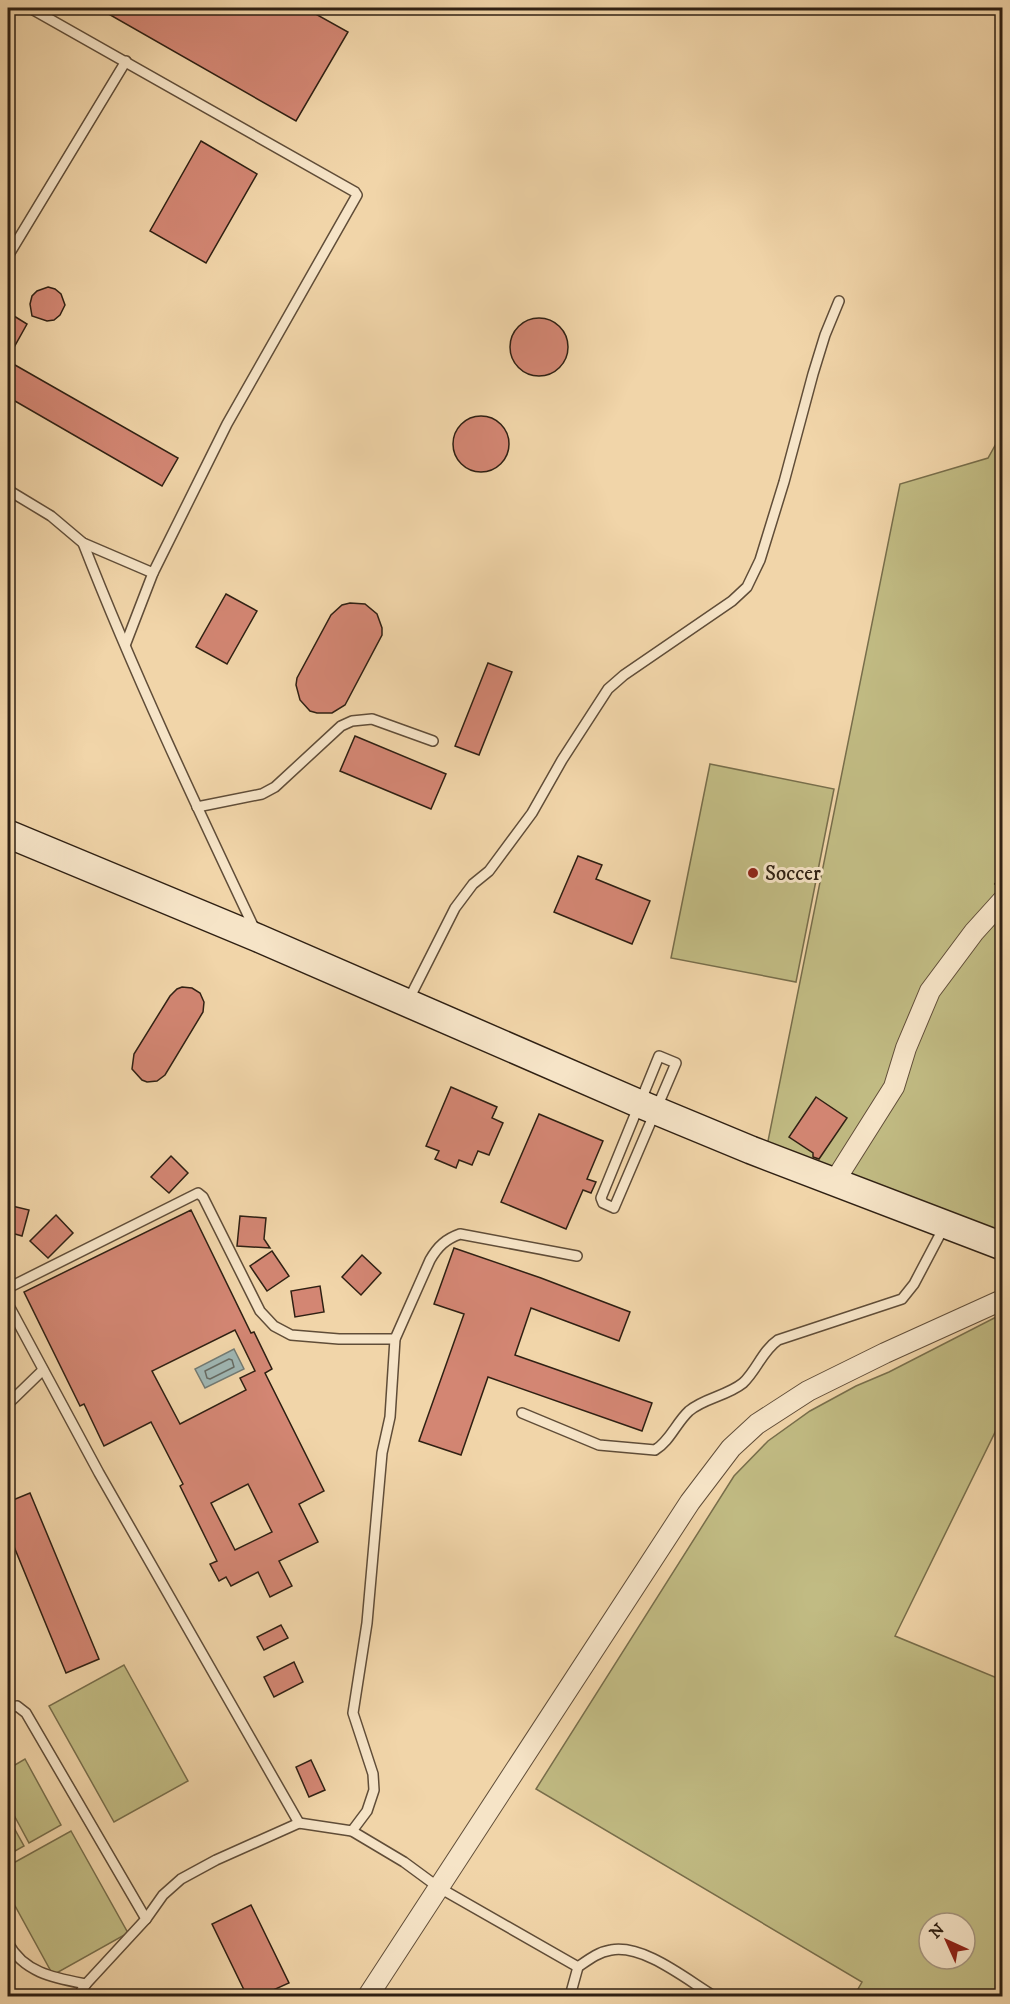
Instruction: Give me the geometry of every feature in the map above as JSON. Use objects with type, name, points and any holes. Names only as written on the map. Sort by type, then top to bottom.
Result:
[{"type":"street","points":[[8,834],[258,938],[647,1107],[751,1150],[1002,1246]]},
{"type":"street","points":[[837,1182],[847,1161],[894,1087],[906,1048],[930,990],[974,932],[1002,901]]},
{"type":"street","points":[[368,1996],[690,1502],[731,1448],[757,1424],[808,1391],[1002,1300]]},
{"type":"lane","points":[[30,8],[357,195],[227,424],[153,573],[126,643]]},
{"type":"lane","points":[[8,256],[126,61]]},
{"type":"lane","points":[[407,1003],[455,908],[472,884],[489,871],[532,813],[562,760],[608,689],[624,675],[732,601],[747,587],[760,560],[813,374],[839,301]]},
{"type":"lane","points":[[8,490],[51,516],[83,543],[153,573]]},
{"type":"lane","points":[[83,543],[197,807],[258,938]]},
{"type":"lane","points":[[197,807],[262,794],[275,787],[341,726],[352,721],[372,719],[434,741]]},
{"type":"lane","points":[[647,1107],[630,1168],[614,1208],[603,1203],[601,1198],[616,1161],[647,1107],[676,1063],[659,1056],[647,1107]]},
{"type":"lane","points":[[616,1161],[630,1168]]},
{"type":"lane","points":[[8,1288],[198,1193],[203,1197],[260,1311],[274,1326],[291,1335],[395,1340]]},
{"type":"lane","points":[[522,1413],[599,1445],[655,1450],[663,1446],[691,1409],[741,1384],[768,1347],[778,1340],[902,1299],[914,1284],[945,1224]]},
{"type":"lane","points":[[352,1831],[367,1811],[374,1790],[373,1774],[353,1713],[367,1623],[382,1453],[390,1417],[395,1340],[436,1248],[448,1238],[460,1234],[577,1256]]},
{"type":"lane","points":[[8,1304],[99,1473],[299,1823]]},
{"type":"lane","points":[[8,1404],[43,1370]]},
{"type":"lane","points":[[8,1708],[17,1706],[26,1713],[146,1919]]},
{"type":"lane","points":[[78,1996],[86,1984],[146,1919],[163,1895],[181,1879],[216,1860],[299,1823],[352,1831],[404,1862],[438,1887],[578,1967]]},
{"type":"lane","points":[[8,1942],[26,1965],[55,1978],[86,1984]]},
{"type":"lane","points":[[570,1996],[578,1967],[595,1955],[609,1950],[623,1949],[646,1954],[714,1996]]},
{"type":"shaded area","points":[[1002,433],[1002,1249],[767,1146],[900,484],[988,458]]},
{"type":"shaded area","name":"Soccer","points":[[710,764],[834,789],[796,982],[671,958]]},
{"type":"shaded area","points":[[1002,1314],[1002,1418],[895,1636],[1002,1680],[1002,1996],[854,1996],[862,1982],[536,1789],[734,1476],[768,1441],[810,1411],[856,1386],[889,1372]]},
{"type":"shaded area","points":[[124,1665],[188,1781],[114,1822],[49,1706]]},
{"type":"shaded area","points":[[25,1759],[61,1825],[29,1843],[8,1804],[8,1769]]},
{"type":"shaded area","points":[[8,1817],[24,1846],[8,1855]]},
{"type":"shaded area","points":[[71,1831],[128,1933],[53,1975],[8,1893],[8,1866]]},
{"type":"water","points":[[234,1349],[244,1369],[205,1388],[195,1369]]},
{"type":"building","points":[[98,8],[305,8],[348,32],[296,121]]},
{"type":"building","points":[[201,141],[257,174],[206,263],[150,231]]},
{"type":"building","points":[[48,287],[61,294],[65,305],[60,315],[54,320],[47,321],[32,316],[30,304],[32,296],[37,291]]},
{"type":"building","points":[[14,316],[27,324],[8,358],[8,328]]},
{"type":"building","points":[[539,318],[550,320],[563,331],[568,347],[566,358],[555,371],[539,376],[528,374],[515,363],[510,347],[512,336],[523,323]]},
{"type":"building","points":[[8,361],[178,458],[162,486],[8,397]]},
{"type":"building","points":[[475,416],[487,416],[501,424],[509,438],[507,455],[501,464],[487,472],[475,472],[458,460],[453,450],[453,438],[465,421]]},
{"type":"building","points":[[226,594],[257,611],[227,664],[196,647]]},
{"type":"building","points":[[365,604],[377,614],[382,635],[345,705],[332,713],[310,711],[300,700],[296,685],[297,678],[331,615],[342,605]]},
{"type":"building","points":[[488,663],[512,672],[479,755],[455,746]]},
{"type":"building","points":[[355,736],[446,774],[431,809],[340,771]]},
{"type":"building","points":[[578,856],[602,865],[596,879],[650,901],[632,944],[554,912]]},
{"type":"building","points":[[182,987],[192,988],[200,993],[204,1002],[203,1012],[165,1075],[157,1081],[147,1082],[132,1069],[134,1054],[170,996]]},
{"type":"building","points":[[451,1087],[497,1107],[492,1118],[503,1123],[489,1155],[478,1151],[472,1165],[459,1160],[456,1168],[435,1159],[439,1151],[426,1146]]},
{"type":"building","points":[[816,1097],[847,1118],[819,1159],[813,1157],[813,1153],[789,1137]]},
{"type":"building","points":[[539,1114],[603,1141],[587,1179],[596,1182],[591,1193],[583,1190],[566,1229],[501,1202]]},
{"type":"building","points":[[171,1156],[188,1173],[169,1193],[151,1177]]},
{"type":"building","points":[[8,1205],[29,1210],[22,1236],[8,1232]]},
{"type":"building","points":[[191,1210],[251,1333],[254,1332],[272,1369],[265,1373],[324,1491],[299,1504],[318,1542],[279,1561],[292,1586],[270,1597],[258,1572],[231,1586],[226,1577],[219,1581],[210,1564],[217,1561],[180,1486],[183,1484],[151,1422],[104,1446],[84,1404],[80,1406],[24,1292]],"holes":[[[235,1330],[255,1371],[240,1378],[246,1390],[180,1424],[152,1371]],[[248,1484],[272,1532],[235,1550],[211,1503]]]},
{"type":"building","points":[[56,1215],[73,1233],[48,1258],[30,1241]]},
{"type":"building","points":[[240,1216],[266,1218],[264,1239],[270,1248],[237,1246]]},
{"type":"building","points":[[454,1248],[630,1312],[619,1341],[531,1308],[515,1355],[652,1403],[642,1431],[488,1377],[461,1455],[419,1441],[464,1314],[434,1304]]},
{"type":"building","points":[[272,1251],[289,1276],[267,1291],[250,1266]]},
{"type":"building","points":[[362,1255],[381,1273],[361,1295],[342,1277]]},
{"type":"building","points":[[320,1286],[324,1312],[295,1317],[291,1291]]},
{"type":"building","points":[[30,1493],[99,1659],[66,1673],[8,1532],[8,1502]]},
{"type":"building","points":[[281,1625],[288,1638],[264,1650],[257,1637]]},
{"type":"building","points":[[294,1662],[303,1682],[274,1697],[264,1677]]},
{"type":"building","points":[[311,1760],[325,1790],[309,1797],[296,1767]]},
{"type":"building","points":[[251,1905],[289,1983],[260,1996],[247,1996],[212,1924]]},
{"type":"place","name":"Soccer","points":[[753,873]]}]
